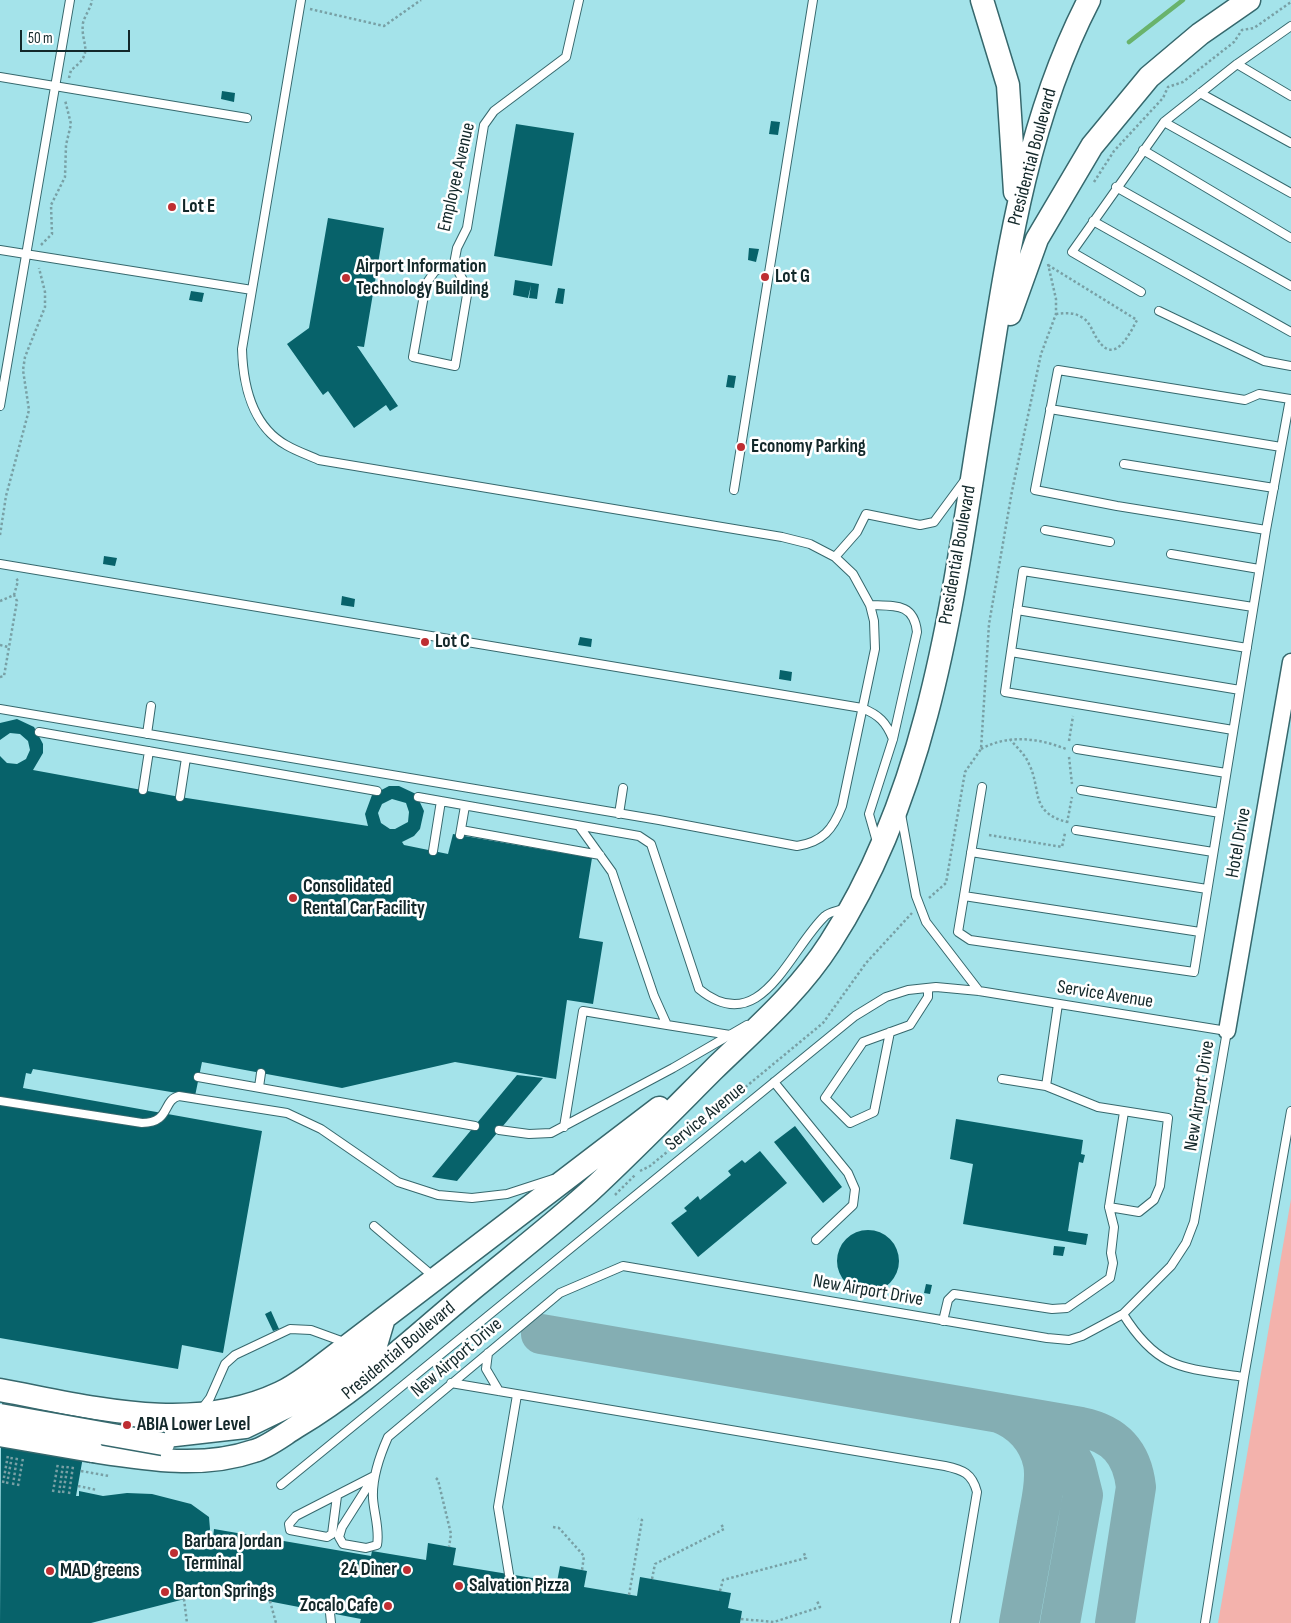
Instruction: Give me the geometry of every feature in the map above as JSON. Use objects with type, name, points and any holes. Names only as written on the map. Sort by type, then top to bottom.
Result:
[{"type":"main road","points":[[982,0],[1008,85],[1016,210]]},
{"type":"main road","name":"Presidential Boulevard","points":[[10,1437],[165,1462],[218,1458],[256,1451],[342,1398],[550,1226],[763,1025],[802,982],[828,947],[852,906],[879,849],[899,804],[928,710],[942,649],[974,468],[1016,210],[1042,115],[1059,65],[1089,0]]},
{"type":"main road","points":[[990,369],[1037,239],[1092,146],[1149,77],[1200,34],[1249,0]]},
{"type":"main road","name":"Presidential Boulevard","points":[[0,1390],[129,1413],[173,1416],[198,1414],[244,1406],[280,1393],[312,1374],[616,1139],[722,1062]]},
{"type":"main road","points":[[0,1410],[166,1436],[245,1427],[309,1396],[376,1345],[384,1318]]},
{"type":"main road","points":[[0,1415],[163,1444],[217,1444],[309,1419]]},
{"type":"street","name":"Hotel Drive","points":[[1227,1031],[1291,662]]},
{"type":"lane","points":[[0,406],[2,385],[70,0]]},
{"type":"lane","points":[[0,709],[797,846],[818,840],[835,824],[842,806],[875,649],[874,621],[870,605],[853,574],[835,557],[810,544],[782,537],[318,460],[284,444],[266,427],[251,403],[243,376],[242,349],[301,0]]},
{"type":"lane","name":"Employee Avenue","points":[[454,264],[457,248],[467,228],[484,125],[494,111],[566,57],[578,0]]},
{"type":"lane","points":[[734,490],[813,0]]},
{"type":"lane","points":[[1141,292],[1072,252],[1116,187],[1164,122],[1237,64],[1291,26]]},
{"type":"lane","points":[[1237,64],[1291,96]]},
{"type":"lane","points":[[0,77],[247,118]]},
{"type":"lane","points":[[1200,93],[1291,143]]},
{"type":"lane","points":[[1164,122],[1291,193]]},
{"type":"lane","points":[[1143,150],[1291,238]]},
{"type":"lane","points":[[1116,187],[1291,286]]},
{"type":"lane","points":[[1093,221],[1291,332]]},
{"type":"lane","points":[[0,250],[252,290]]},
{"type":"lane","points":[[454,264],[468,289],[455,366],[412,357],[426,284],[435,272],[454,264]]},
{"type":"lane","points":[[1159,311],[1264,361],[1291,366]]},
{"type":"lane","points":[[982,787],[958,932],[970,940],[1194,972],[1259,569],[1290,399],[1259,394],[1246,400],[1058,370],[1035,490],[1117,506],[1266,530]]},
{"type":"lane","points":[[1050,409],[1281,447]]},
{"type":"lane","points":[[1124,464],[1274,488]]},
{"type":"lane","points":[[835,557],[856,532],[866,514],[920,525],[934,522],[974,468]]},
{"type":"lane","points":[[1045,530],[1110,542]]},
{"type":"lane","points":[[1171,554],[1259,569]]},
{"type":"lane","points":[[0,564],[862,708],[879,715],[888,727],[893,739]]},
{"type":"lane","points":[[1233,730],[1005,692],[1022,571],[1253,607]]},
{"type":"lane","points":[[870,605],[898,606],[909,611],[916,620],[917,632],[893,739],[869,814],[879,849]]},
{"type":"lane","points":[[1017,610],[1247,648]]},
{"type":"lane","points":[[1011,652],[1240,690]]},
{"type":"lane","points":[[146,734],[152,706]]},
{"type":"lane","points":[[39,732],[377,791]]},
{"type":"lane","points":[[1077,749],[1226,774]]},
{"type":"lane","points":[[143,790],[149,751]]},
{"type":"lane","points":[[180,796],[186,758]]},
{"type":"lane","points":[[619,814],[623,788]]},
{"type":"lane","points":[[1080,790],[1220,813]]},
{"type":"lane","points":[[418,797],[639,836],[651,844],[699,989],[712,999],[733,1005],[750,1002],[769,988],[826,915],[852,906]]},
{"type":"lane","points":[[433,851],[441,802]]},
{"type":"lane","points":[[899,804],[916,896],[926,922],[979,991]]},
{"type":"lane","points":[[465,806],[460,832],[600,855]]},
{"type":"lane","points":[[580,826],[612,872],[654,996],[668,1025]]},
{"type":"lane","points":[[1076,830],[1213,852]]},
{"type":"lane","points":[[971,852],[1207,889]]},
{"type":"lane","points":[[964,896],[1200,932]]},
{"type":"lane","points":[[890,1032],[874,1112],[850,1123],[825,1098],[863,1042],[890,1032],[910,1025],[928,997],[928,988]]},
{"type":"lane","name":"Service Avenue","points":[[281,1485],[855,1016],[886,997],[908,990],[928,988],[979,991],[1227,1031]]},
{"type":"lane","points":[[499,1130],[530,1134],[551,1133],[730,1035],[786,999]]},
{"type":"lane","points":[[1046,1086],[1058,1004]]},
{"type":"lane","points":[[564,1127],[583,1011],[730,1035]]},
{"type":"lane","name":"New Airport Drive","points":[[375,1475],[388,1436],[560,1293],[623,1266],[944,1321],[1069,1340],[1082,1336],[1123,1314],[1171,1266],[1186,1243],[1194,1222],[1227,1031]]},
{"type":"lane","points":[[259,1087],[261,1073]]},
{"type":"lane","points":[[198,1077],[475,1126]]},
{"type":"lane","points":[[1002,1079],[1046,1086],[1098,1107],[1168,1118],[1160,1186],[1154,1200],[1139,1212],[1109,1207]]},
{"type":"lane","points":[[774,1082],[848,1172],[855,1189],[853,1205],[816,1240]]},
{"type":"lane","points":[[0,1101],[142,1123],[155,1121],[165,1113],[174,1097],[193,1097],[287,1113],[321,1129],[398,1182],[438,1195],[472,1198],[506,1194],[554,1178],[616,1139]]},
{"type":"lane","points":[[1205,1623],[1244,1378],[1291,1111]]},
{"type":"lane","points":[[944,1321],[948,1300],[954,1294],[1052,1309],[1066,1308],[1110,1278],[1114,1263],[1110,1253],[1114,1227],[1109,1207],[1124,1112]]},
{"type":"lane","points":[[374,1226],[435,1278]]},
{"type":"lane","points":[[1123,1314],[1138,1339],[1156,1354],[1175,1365],[1244,1378]]},
{"type":"lane","points":[[198,1414],[210,1398],[224,1364],[235,1355],[290,1329],[310,1330],[351,1344]]},
{"type":"lane","points":[[488,1353],[486,1369],[498,1391]]},
{"type":"lane","points":[[451,1384],[945,1466],[968,1473],[974,1481],[978,1492],[955,1623]]},
{"type":"lane","points":[[509,1574],[498,1507],[516,1395]]},
{"type":"lane","points":[[375,1475],[373,1496],[379,1537],[378,1545],[366,1548],[343,1544],[339,1537],[342,1527],[375,1475]]},
{"type":"lane","points":[[336,1496],[332,1534],[326,1537],[290,1530],[289,1524],[296,1516],[375,1475]]},
{"type":"lane","points":[[330,1613],[331,1623]]},
{"type":"path","points":[[71,70],[79,64],[86,50],[83,26],[92,0]]},
{"type":"path","points":[[311,4],[310,9],[384,26],[421,0]]},
{"type":"path","points":[[40,246],[52,234],[51,205],[65,177],[66,145],[71,124],[64,101]]},
{"type":"path","points":[[0,535],[6,496],[29,410],[23,370],[25,357],[45,307],[45,292],[38,263]]},
{"type":"path","points":[[1048,264],[1137,320],[1124,344],[1118,349],[1110,349],[1103,346],[1097,340],[1089,324],[1082,317],[1073,313],[1056,314]]},
{"type":"path","points":[[0,677],[4,676],[17,601],[14,595],[18,582],[13,576]]},
{"type":"path","points":[[0,601],[14,595]]},
{"type":"path","points":[[0,645],[9,647]]},
{"type":"path","points":[[989,835],[1062,847],[1072,799],[1072,779],[1068,750],[1073,716]]},
{"type":"path","points":[[981,749],[992,743],[1010,739],[1041,741],[1068,750]]},
{"type":"path","points":[[1010,739],[1030,764],[1039,805],[1049,814],[1067,822]]},
{"type":"path","points":[[3,1483],[10,1437]]},
{"type":"path","points":[[10,1437],[12,1485]]},
{"type":"path","points":[[59,1493],[71,1447]]},
{"type":"path","points":[[69,1494],[71,1447]]},
{"type":"path","points":[[81,1470],[109,1476]]},
{"type":"path","points":[[436,1478],[451,1534],[449,1547]]},
{"type":"path","points":[[78,1486],[97,1490]]},
{"type":"path","points":[[629,1595],[642,1520],[638,1518]]},
{"type":"path","points":[[652,1579],[655,1564],[724,1529],[721,1524]]},
{"type":"path","points":[[553,1527],[559,1528],[584,1556],[582,1570]]},
{"type":"path","points":[[720,1591],[723,1580],[806,1558],[803,1551]]},
{"type":"path","points":[[184,1599],[187,1623]]},
{"type":"path","points":[[741,1618],[774,1622],[820,1607],[818,1600]]},
{"type":"path","points":[[270,1601],[276,1623]]},
{"type":"shaded area","points":[[0,0],[1291,0],[1291,1623],[0,1623]]},
{"type":"shaded area","points":[[1291,1199],[1291,1623],[1218,1623]]},
{"type":"building","points":[[222,91],[235,93],[234,102],[221,99]]},
{"type":"building","points":[[771,121],[780,122],[778,135],[769,134]]},
{"type":"building","points":[[516,124],[574,133],[552,266],[494,256]]},
{"type":"building","name":"Airport Information Technology Building","points":[[328,218],[384,228],[364,347],[357,346],[398,406],[390,411],[386,405],[354,428],[328,391],[323,395],[287,344],[309,328]]},
{"type":"building","points":[[749,248],[759,249],[756,262],[748,260]]},
{"type":"building","points":[[515,280],[539,284],[537,299],[529,298],[531,285],[528,298],[513,295]]},
{"type":"building","points":[[558,288],[565,289],[563,304],[555,303]]},
{"type":"building","points":[[191,291],[204,293],[202,302],[189,300]]},
{"type":"building","points":[[728,375],[736,376],[734,388],[726,387]]},
{"type":"building","points":[[104,556],[117,558],[115,566],[103,564]]},
{"type":"building","points":[[342,596],[355,599],[354,607],[341,605]]},
{"type":"building","points":[[580,637],[592,639],[591,647],[578,645]]},
{"type":"building","points":[[780,670],[792,672],[791,681],[779,679]]},
{"type":"building","name":"Consolidated Rental Car Facility","points":[[17,719],[34,727],[43,744],[43,753],[33,770],[180,797],[368,826],[365,814],[372,795],[389,786],[399,786],[416,794],[424,811],[420,829],[414,836],[402,842],[404,845],[448,854],[453,834],[592,858],[579,938],[603,942],[593,1004],[567,1000],[556,1079],[455,1062],[342,1088],[202,1062],[195,1096],[33,1069],[31,1074],[26,1073],[23,1088],[262,1131],[223,1353],[182,1345],[178,1369],[0,1338],[0,756],[7,763],[17,764],[26,759],[30,750],[28,741],[20,734],[10,733],[0,740],[0,723]],"holes":[[[392,799],[406,803],[409,812],[408,822],[395,829],[390,829],[381,823],[378,813],[382,804]]]},
{"type":"building","points":[[517,1075],[543,1078],[457,1181],[432,1177]]},
{"type":"building","points":[[956,1119],[1083,1140],[1081,1154],[1085,1155],[1083,1163],[1079,1162],[1068,1231],[1088,1234],[1086,1245],[963,1224],[973,1164],[950,1159]]},
{"type":"building","points":[[795,1126],[842,1187],[823,1203],[774,1142]]},
{"type":"building","points":[[760,1151],[787,1183],[698,1257],[671,1223],[687,1211],[684,1208],[698,1196],[700,1200],[731,1175],[728,1171],[742,1160],[745,1163]]},
{"type":"building","points":[[862,1230],[874,1230],[890,1239],[897,1249],[899,1261],[897,1273],[890,1283],[874,1292],[862,1292],[851,1287],[842,1278],[837,1267],[837,1255],[842,1244],[851,1235]]},
{"type":"building","points":[[1054,1246],[1065,1247],[1063,1256],[1053,1255]]},
{"type":"building","points":[[926,1284],[932,1285],[930,1294],[924,1293]]},
{"type":"building","points":[[271,1311],[279,1329],[273,1331],[265,1314]]},
{"type":"building","name":"Barbara Jordan Terminal","points":[[1,1443],[83,1457],[76,1496],[79,1496],[79,1491],[103,1496],[127,1493],[152,1494],[191,1504],[209,1517],[210,1529],[208,1536],[213,1537],[214,1529],[371,1556],[372,1551],[426,1560],[428,1543],[456,1548],[453,1565],[557,1582],[560,1566],[587,1571],[584,1587],[637,1596],[640,1577],[731,1593],[728,1608],[742,1611],[740,1623],[360,1623],[361,1619],[216,1591],[91,1623],[0,1623]]},
{"type":"waterway","points":[[1129,42],[1183,0]]},
{"type":"taxiway","points":[[541,1334],[1081,1427],[1103,1434],[1120,1446],[1126,1454],[1134,1475],[1136,1487],[1115,1623]]},
{"type":"taxiway","points":[[999,1413],[1021,1426],[1033,1439],[1041,1454],[1044,1470],[1043,1494],[1019,1623]]},
{"type":"taxiway","points":[[1035,1419],[1067,1451],[1076,1467],[1083,1495],[1060,1623]]},
{"type":"place","name":"Lot E","points":[[172,207]]},
{"type":"place","name":"Lot G","points":[[765,277]]},
{"type":"place","name":"Airport Information Technology Building","points":[[346,278]]},
{"type":"place","name":"Economy Parking","points":[[741,447]]},
{"type":"place","name":"Lot C","points":[[425,642]]},
{"type":"place","name":"Consolidated Rental Car Facility","points":[[293,898]]},
{"type":"place","name":"ABIA Lower Level","points":[[127,1425]]},
{"type":"place","name":"Barbara Jordan Terminal","points":[[174,1553]]},
{"type":"place","name":"24 Diner","points":[[407,1570]]},
{"type":"place","name":"MAD greens","points":[[50,1571]]},
{"type":"place","name":"Salvation Pizza","points":[[459,1586]]},
{"type":"place","name":"Barton Springs","points":[[165,1592]]},
{"type":"place","name":"Zocalo Cafe","points":[[388,1606]]}]
